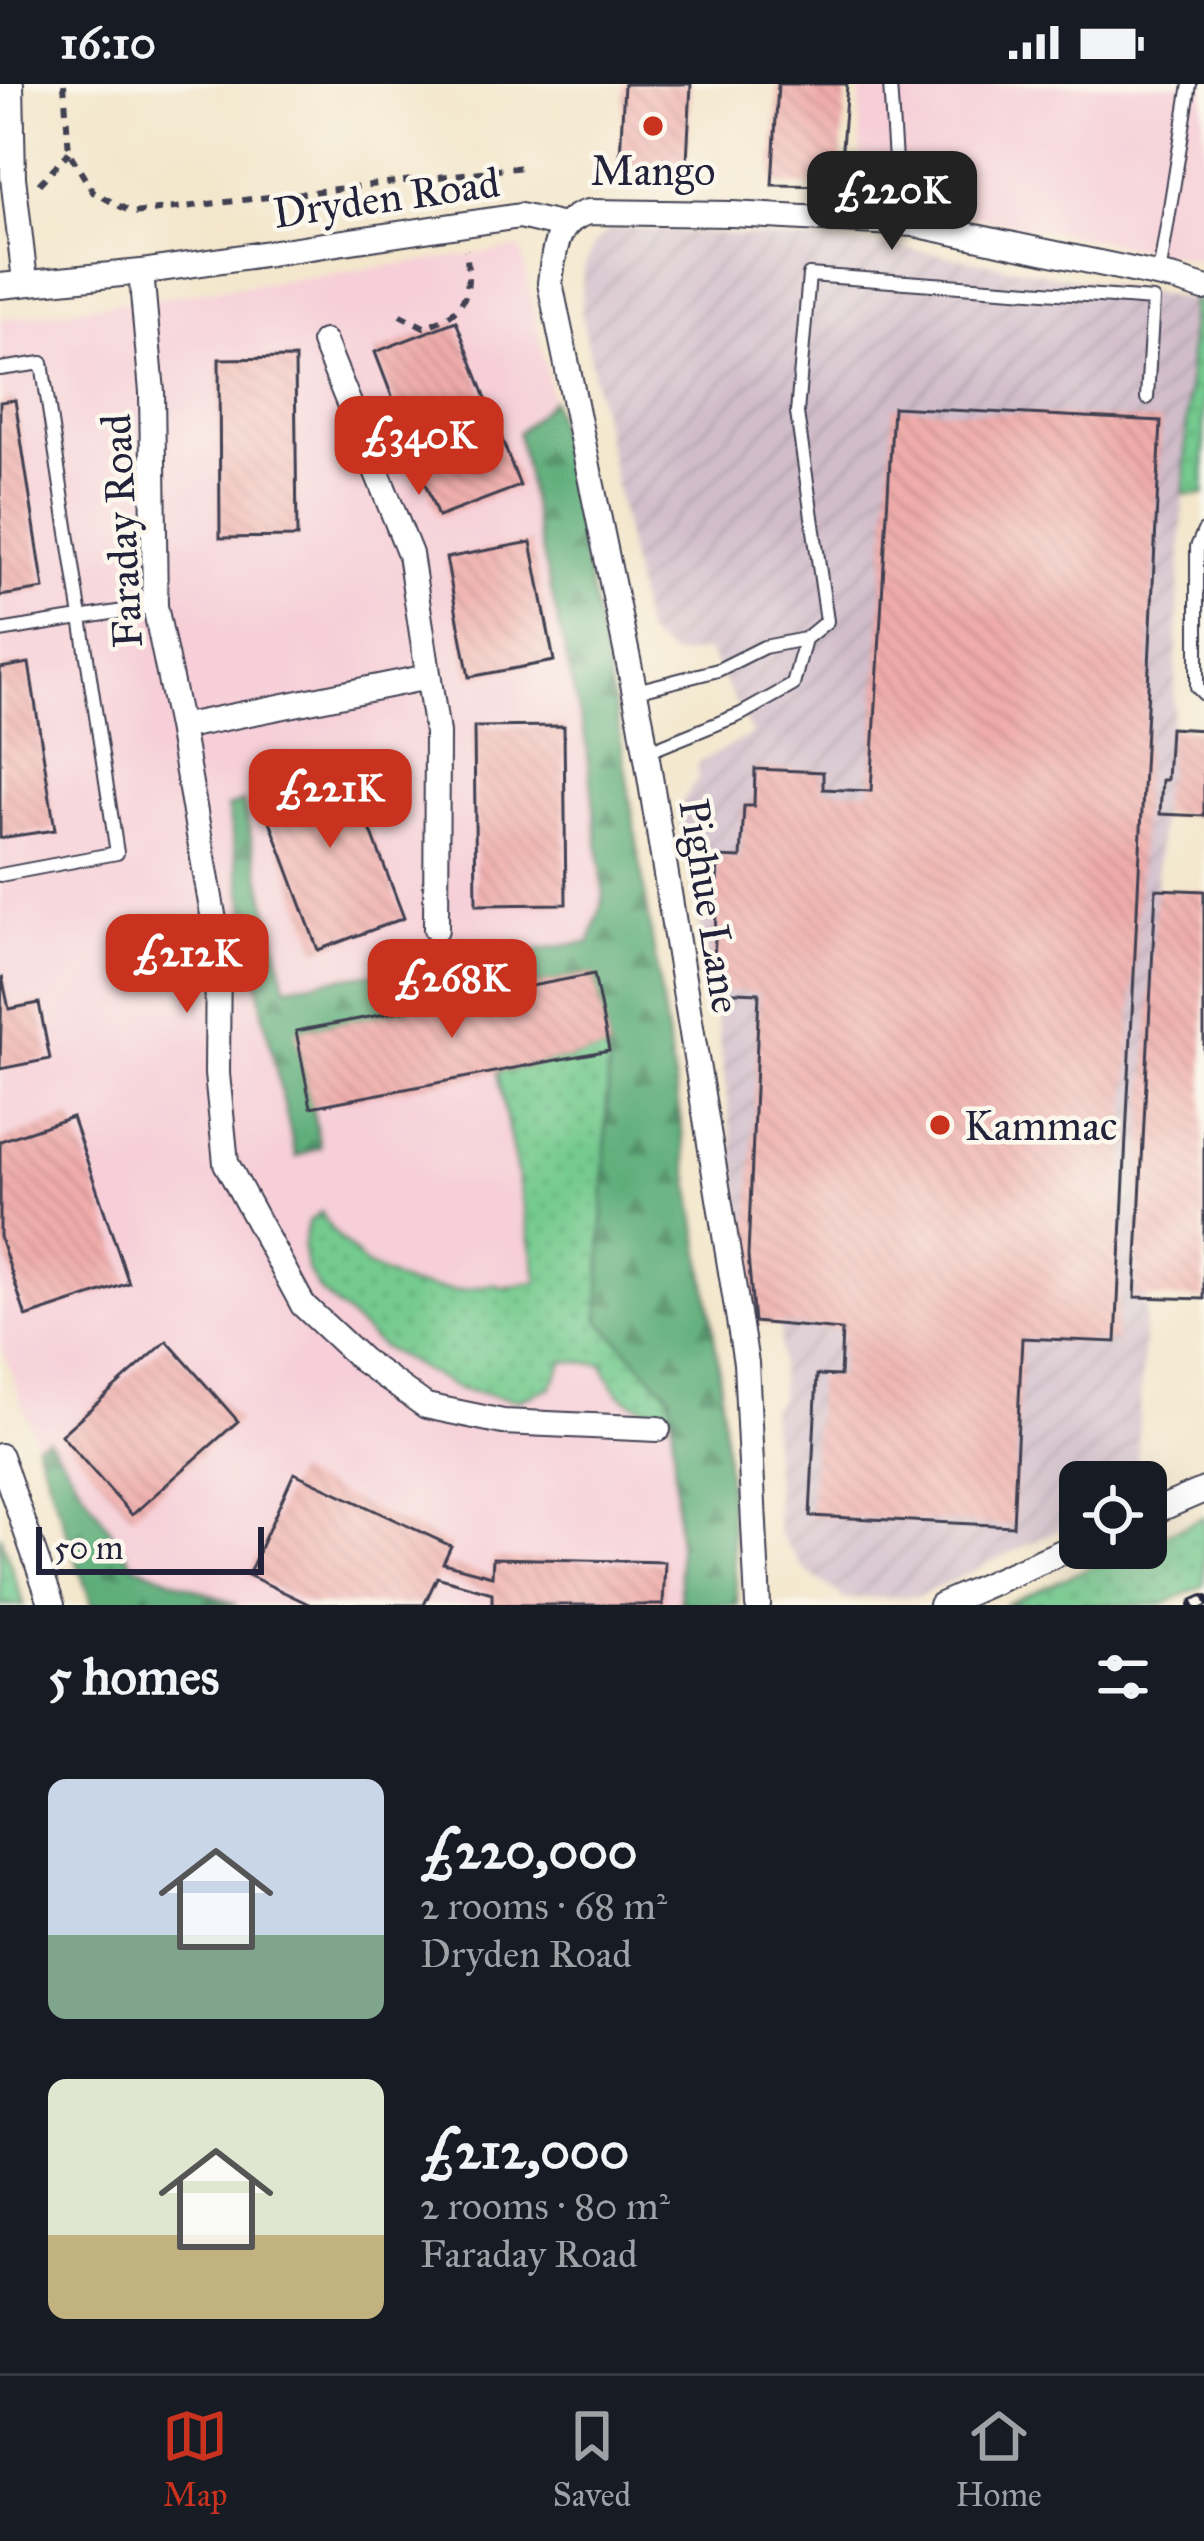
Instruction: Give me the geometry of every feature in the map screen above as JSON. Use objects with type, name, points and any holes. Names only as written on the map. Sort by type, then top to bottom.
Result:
[{"type":"street","points":[[10,84],[12,284]]},
{"type":"street","name":"Dryden Road","points":[[12,284],[141,272],[520,216],[563,226],[574,215],[589,212],[914,224],[1204,288]]},
{"type":"street","name":"Pighue Lane","points":[[563,226],[550,283],[646,752],[746,1363],[758,1605]]},
{"type":"street","name":"Faraday Road","points":[[141,272],[152,392],[155,606],[218,944],[217,1074],[226,1163],[304,1305],[362,1360],[426,1406],[503,1422],[658,1429]]},
{"type":"street","points":[[324,342],[410,554],[437,733],[436,929]]},
{"type":"street","points":[[180,727],[428,677]]},
{"type":"street","points":[[0,1456],[52,1605]]},
{"type":"street","points":[[1167,1506],[1204,1490]]},
{"type":"street","points":[[941,1605],[1059,1553]]},
{"type":"lane","points":[[888,222],[895,161],[890,84]]},
{"type":"lane","points":[[1159,275],[1190,84]]},
{"type":"lane","points":[[634,691],[718,670],[764,647],[805,639],[827,621],[797,412],[809,274],[1154,300],[1147,398]]},
{"type":"lane","points":[[0,369],[42,363],[117,853],[0,875]]},
{"type":"lane","points":[[1204,531],[1197,547],[1197,687],[1204,694]]},
{"type":"lane","points":[[0,631],[155,606]]},
{"type":"lane","points":[[646,752],[742,714],[793,685],[805,639]]},
{"type":"path","points":[[64,84],[68,152],[93,192],[134,213],[523,167]]},
{"type":"path","points":[[400,315],[424,327],[459,309],[469,273],[463,224]]},
{"type":"shaded area","points":[[860,84],[1204,84],[1204,261],[925,207],[926,185],[916,182],[916,163],[860,162]]},
{"type":"shaded area","points":[[610,230],[898,247],[1192,300],[1174,711],[1167,780],[1162,781],[1135,1296],[1146,1297],[1137,1461],[1059,1461],[1059,1530],[919,1596],[845,1599],[805,1570],[778,1532],[770,1410],[780,1398],[780,1325],[754,1322],[713,991],[677,810],[698,778],[697,764],[752,734],[708,651],[672,656],[645,634],[581,312],[583,270],[595,243]]},
{"type":"shaded area","points":[[521,248],[552,400],[519,433],[587,747],[604,896],[590,942],[609,1050],[599,1320],[671,1396],[681,1605],[237,1605],[134,1565],[48,1439],[36,1444],[0,1342],[0,319]]},
{"type":"green space","points":[[1192,300],[1204,304],[1204,494],[1184,494]]},
{"type":"green space","points":[[552,400],[621,740],[718,1361],[738,1605],[681,1605],[671,1396],[599,1320],[609,1050],[594,974],[297,1031],[320,1147],[296,1157],[264,1017],[227,807],[243,802],[286,986],[590,942],[604,896],[587,747],[518,433]]},
{"type":"green space","points":[[609,1050],[599,1320],[671,1396],[672,1415],[621,1395],[603,1364],[564,1361],[551,1387],[518,1400],[458,1389],[382,1347],[320,1291],[307,1269],[303,1247],[308,1222],[321,1212],[366,1265],[408,1285],[457,1291],[538,1281],[497,1072]]},
{"type":"green space","points":[[48,1438],[134,1565],[237,1605],[92,1605],[36,1444]]},
{"type":"green space","points":[[1204,1517],[1204,1585],[1161,1605],[1004,1605],[1086,1569],[1167,1569],[1167,1534]]},
{"type":"green space","points":[[0,1534],[24,1605],[0,1605]]},
{"type":"building","points":[[624,84],[691,84],[686,180],[619,176]]},
{"type":"building","points":[[778,84],[847,84],[839,186],[772,185]]},
{"type":"building","points":[[456,321],[520,486],[438,517],[375,352]]},
{"type":"building","points":[[295,358],[297,537],[220,538],[219,359]]},
{"type":"building","points":[[15,400],[44,589],[0,596],[0,402]]},
{"type":"building","points":[[893,407],[1161,421],[1116,1342],[1022,1338],[1013,1526],[810,1516],[817,1375],[840,1376],[842,1330],[754,1322],[748,1256],[759,993],[713,991],[718,857],[741,858],[744,806],[754,806],[755,769],[823,772],[823,789],[871,791]]},
{"type":"building","points":[[531,542],[554,661],[469,677],[446,558]]},
{"type":"building","points":[[29,663],[55,830],[0,838],[0,668]]},
{"type":"building","points":[[564,726],[566,904],[476,905],[474,727]]},
{"type":"building","points":[[1170,728],[1204,730],[1204,816],[1160,814]]},
{"type":"building","points":[[341,752],[404,918],[318,950],[256,784]]},
{"type":"building","points":[[1156,889],[1204,891],[1204,1299],[1135,1297]]},
{"type":"building","points":[[594,974],[609,1050],[311,1107],[296,1031]]},
{"type":"building","points":[[2,976],[9,1009],[39,1003],[50,1059],[0,1069]]},
{"type":"building","points":[[72,1117],[129,1283],[26,1317],[0,1237],[0,1141]]},
{"type":"building","points":[[167,1341],[238,1421],[132,1515],[61,1435]]},
{"type":"building","points":[[294,1473],[451,1546],[443,1563],[492,1576],[493,1558],[665,1562],[663,1605],[492,1605],[492,1593],[437,1577],[424,1605],[311,1605],[248,1575]]},
{"type":"railway","points":[[1195,1605],[1204,1601]]},
{"type":"place","name":"Mango","points":[[653,126]]},
{"type":"place","name":"Kammac","points":[[940,1125]]}]
